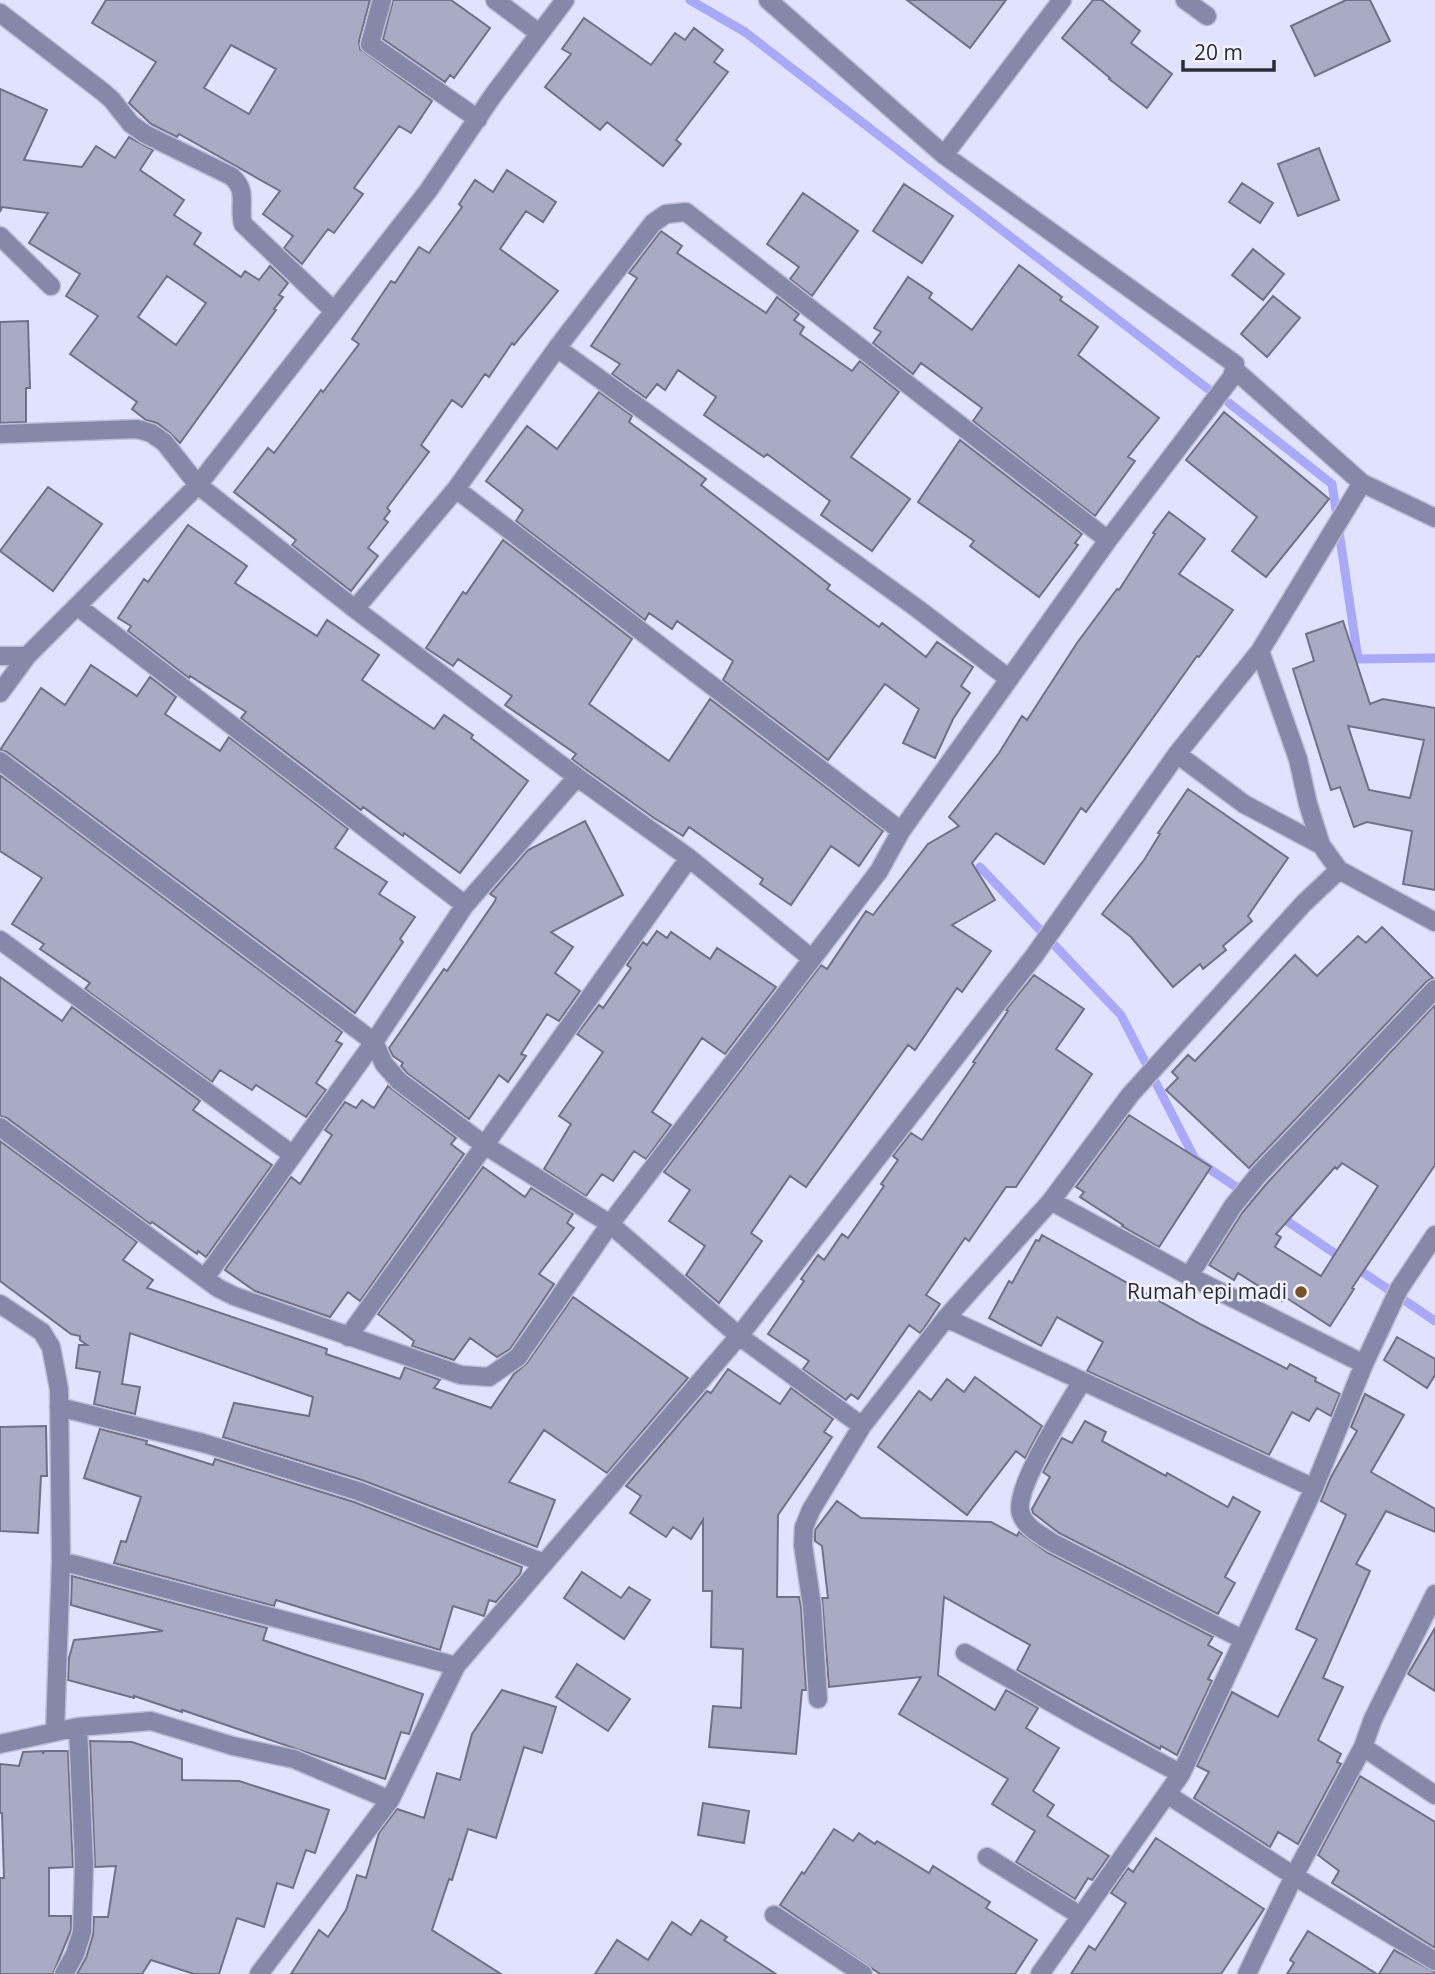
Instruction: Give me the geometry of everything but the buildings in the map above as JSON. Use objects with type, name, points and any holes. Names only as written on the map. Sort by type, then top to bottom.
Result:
[{"type":"street","points":[[382,0],[370,44],[478,119]]},
{"type":"street","points":[[495,0],[539,33]]},
{"type":"street","points":[[0,693],[27,656],[198,485],[428,191],[565,0]]},
{"type":"street","points":[[0,1127],[205,1278],[234,1296],[461,1375],[489,1377],[518,1357],[610,1224],[879,871],[901,831],[1008,678],[1235,370],[1235,364],[1229,358],[944,155],[768,0]]},
{"type":"street","points":[[1185,0],[1207,16]]},
{"type":"street","points":[[944,155],[1053,3]]},
{"type":"street","points":[[0,13],[103,92],[131,124],[145,134],[231,176],[238,182],[243,193],[243,224],[334,310]]},
{"type":"street","points":[[355,610],[456,489],[556,348],[653,223],[666,214],[687,212],[1108,540]]},
{"type":"street","points":[[0,236],[51,286]]},
{"type":"street","points":[[556,348],[918,609],[1008,678]]},
{"type":"street","points":[[1235,370],[1362,483],[1435,518]]},
{"type":"street","points":[[0,434],[137,429],[151,433],[164,442],[198,485],[355,610],[577,778],[689,858],[811,958]]},
{"type":"street","points":[[259,1974],[390,1800],[456,1666],[739,1336],[1034,956],[1177,754],[1261,651],[1362,483]]},
{"type":"street","points":[[456,489],[901,831]]},
{"type":"street","points":[[77,606],[465,905]]},
{"type":"street","points":[[1261,651],[1298,759],[1321,845],[1339,870],[1435,922]]},
{"type":"street","points":[[0,656],[27,656]]},
{"type":"street","points":[[1177,754],[1244,804],[1321,845]]},
{"type":"street","points":[[0,761],[374,1042],[384,1064],[399,1081],[483,1144],[610,1224],[739,1336],[862,1426]]},
{"type":"street","points":[[205,1278],[374,1042],[465,905],[577,778]]},
{"type":"street","points":[[348,1337],[689,858]]},
{"type":"street","points":[[818,1699],[812,1606],[803,1545],[804,1527],[811,1510],[862,1426],[946,1318],[1051,1202],[1130,1095],[1170,1048],[1304,903],[1339,870]]},
{"type":"street","points":[[0,940],[293,1155]]},
{"type":"street","points":[[1189,1276],[1233,1206],[1259,1174],[1435,989]]},
{"type":"street","points":[[1051,1202],[1189,1276],[1364,1364]]},
{"type":"street","points":[[1041,1974],[1181,1773],[1314,1488],[1389,1310],[1399,1289],[1435,1236]]},
{"type":"street","points":[[0,1304],[42,1332],[51,1347],[59,1389],[61,1561],[55,1731]]},
{"type":"street","points":[[946,1318],[1314,1488]]},
{"type":"street","points":[[1082,1381],[1028,1476],[1020,1499],[1020,1513],[1029,1527],[1053,1543],[1242,1639]]},
{"type":"street","points":[[59,1407],[203,1443],[358,1491],[544,1563]]},
{"type":"street","points":[[61,1561],[456,1666]]},
{"type":"street","points":[[1247,1974],[1294,1876],[1363,1747],[1435,1594]]},
{"type":"street","points":[[965,1653],[1181,1773]]},
{"type":"street","points":[[0,1744],[78,1727],[137,1720],[165,1724],[233,1746],[294,1759],[390,1800]]},
{"type":"street","points":[[64,1974],[82,1933],[84,1863],[78,1727]]},
{"type":"street","points":[[1363,1747],[1435,1795]]},
{"type":"street","points":[[1168,1795],[1294,1876],[1435,1961]]},
{"type":"street","points":[[987,1857],[1081,1916]]},
{"type":"street","points":[[774,1915],[844,1969],[863,1974]]},
{"type":"waterway","points":[[690,0],[745,32],[1208,389]]},
{"type":"waterway","points":[[1229,403],[1332,484],[1358,659],[1435,658]]},
{"type":"waterway","points":[[980,867],[1121,1015],[1195,1159],[1264,1206]]},
{"type":"waterway","points":[[1278,1215],[1435,1321]]},
{"type":"place","name":"Rumah epi madi","points":[[1301,1292]]}]
